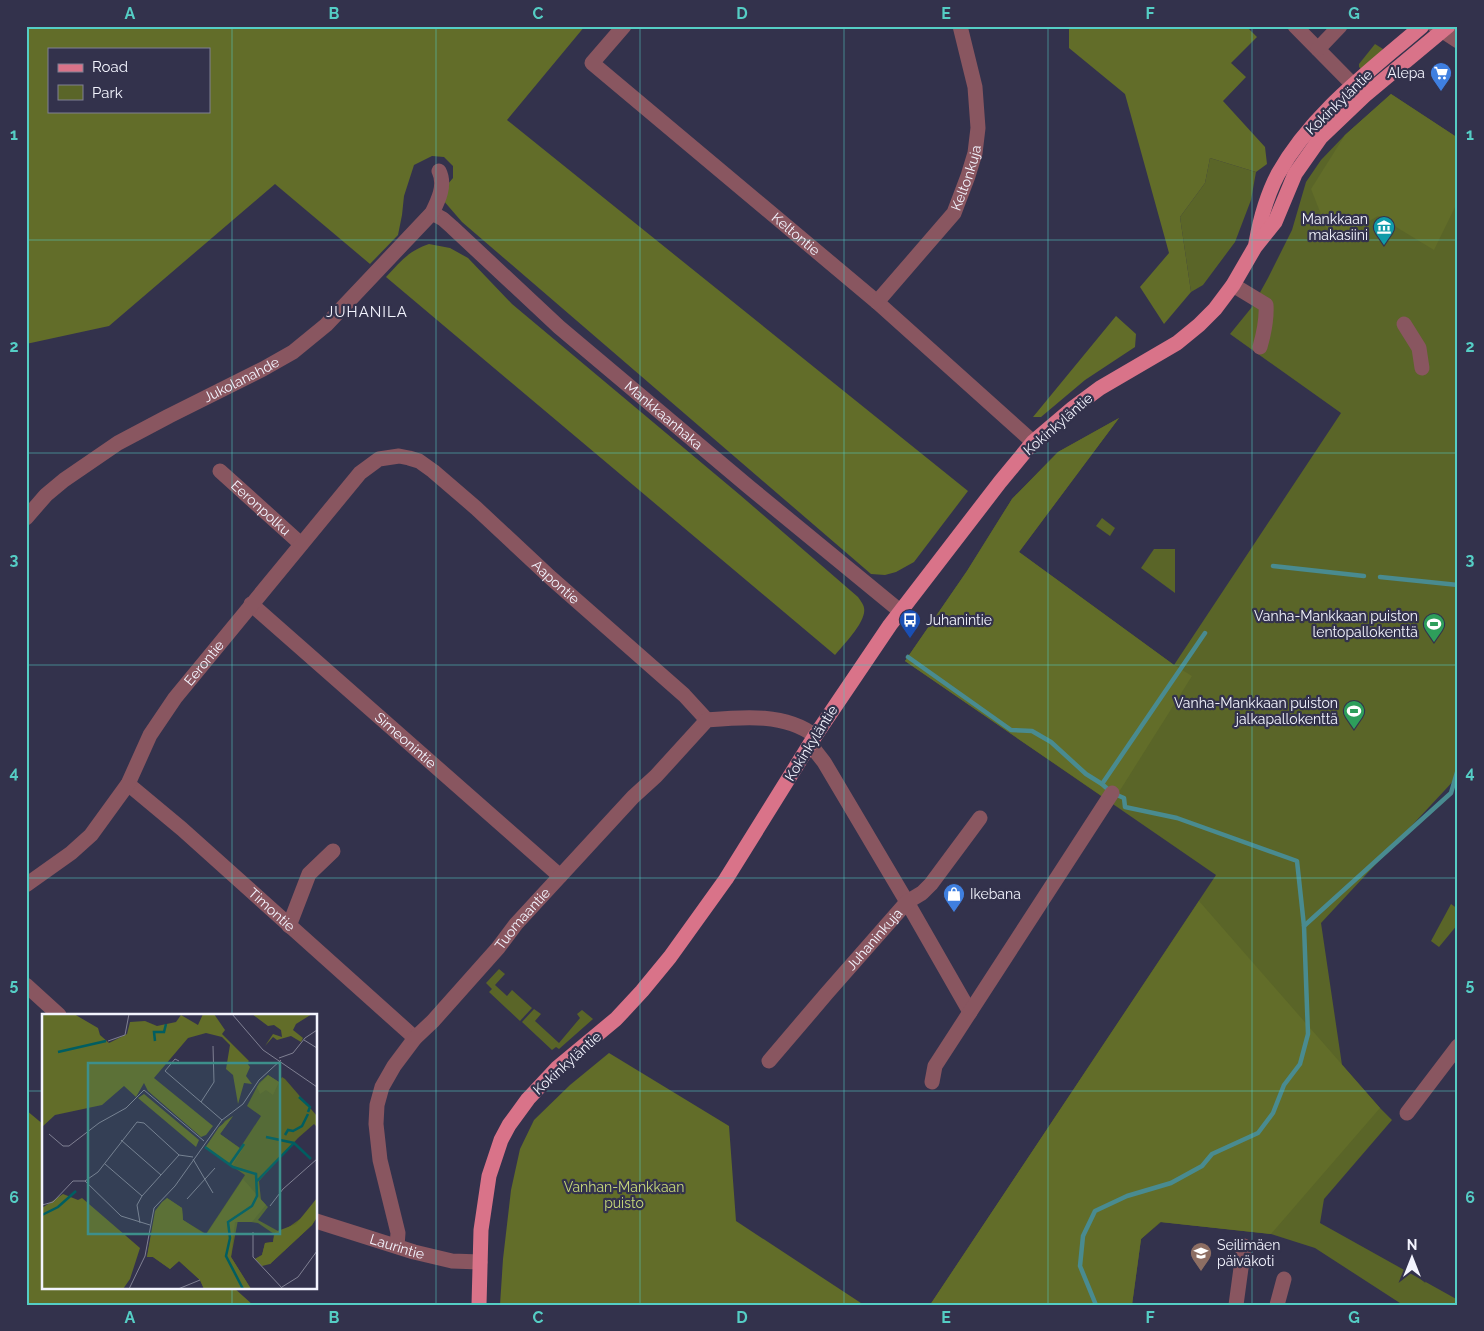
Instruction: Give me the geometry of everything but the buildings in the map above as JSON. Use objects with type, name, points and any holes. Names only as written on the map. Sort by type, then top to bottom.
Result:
[{"type":"main road","name":"Kokinkyläntie","points":[[479,1305],[481,1230],[489,1176],[501,1140],[509,1125],[528,1099],[557,1068],[616,1018],[642,991],[670,957],[726,879],[812,740],[900,611],[1033,442],[1100,388],[1177,343],[1215,309],[1233,285],[1255,247],[1274,222],[1295,174],[1304,159],[1358,91],[1422,26]]},
{"type":"main road","name":"Kokinkyläntie","points":[[1358,91],[1442,28]]},
{"type":"street","name":"Keltontie","points":[[624,26],[592,63],[877,302],[1033,442]]},
{"type":"street","name":"Keltonkuja","points":[[877,302],[954,213],[975,153],[978,128],[975,87],[960,26]]},
{"type":"street","points":[[1295,26],[1358,91]]},
{"type":"street","points":[[1318,49],[1340,26]]},
{"type":"street","points":[[1442,28],[1458,41]]},
{"type":"street","points":[[432,213],[439,199],[441,184],[439,171]]},
{"type":"street","name":"Jukolanahde","points":[[26,518],[46,495],[64,480],[118,443],[264,369],[293,352],[326,325],[432,213]]},
{"type":"street","name":"Mankkaanhaka","points":[[432,213],[443,219],[574,340],[900,611]]},
{"type":"street","points":[[1233,285],[1266,306],[1265,332],[1260,347]]},
{"type":"street","points":[[1404,324],[1419,348],[1422,368]]},
{"type":"street","name":"Eerontie","points":[[26,884],[71,853],[91,835],[128,784],[150,735],[170,706],[360,472],[379,460],[399,456]]},
{"type":"street","name":"Aapontie","points":[[399,456],[419,461],[476,508],[551,578],[684,695],[707,720]]},
{"type":"street","name":"Eeronpolku","points":[[220,471],[301,544]]},
{"type":"street","name":"Simeonintie","points":[[251,604],[560,876]]},
{"type":"street","points":[[707,720],[761,718],[805,728],[970,1012]]},
{"type":"street","name":"Tuomaantie","points":[[397,1246],[398,1233],[377,1142],[376,1124],[377,1105],[382,1087],[394,1066],[415,1038],[433,1021],[498,948],[516,924],[707,720]]},
{"type":"street","name":"Timontie","points":[[128,784],[182,829],[415,1038]]},
{"type":"street","points":[[932,1082],[935,1066],[1112,793]]},
{"type":"street","name":"Juhaninkuja","points":[[769,1061],[907,902],[922,893],[931,884],[980,818]]},
{"type":"street","points":[[289,926],[309,874],[333,850]]},
{"type":"street","points":[[26,985],[58,1014]]},
{"type":"street","points":[[1407,1113],[1458,1046]]},
{"type":"street","name":"Laurintie","points":[[318,1221],[452,1261],[480,1262]]},
{"type":"street","points":[[1236,1305],[1244,1246]]},
{"type":"street","points":[[1277,1305],[1284,1279]]},
{"type":"green space","points":[[26,26],[585,26],[507,120],[968,491],[914,562],[896,572],[885,575],[871,574],[462,222],[443,200],[442,191],[453,178],[453,166],[444,157],[432,156],[414,165],[404,196],[398,235],[370,264],[275,184],[109,326],[26,344]]},
{"type":"green space","points":[[1069,26],[1246,26],[1257,37],[1231,63],[1246,77],[1223,101],[1265,147],[1267,164],[1256,172],[1210,158],[1205,183],[1180,217],[1191,292],[1164,324],[1140,287],[1169,253],[1125,94],[1069,48]]},
{"type":"green space","points":[[1375,44],[1383,49],[1364,69],[1361,69],[1359,64]]},
{"type":"green space","points":[[1391,94],[1458,138],[1458,776],[1321,923],[1342,1065],[1392,1120],[1324,1199],[1320,1223],[1458,1300],[1458,1305],[1403,1305],[1315,1248],[1271,1234],[1161,1222],[1141,1239],[1132,1305],[930,1305],[1216,875],[905,661],[967,571],[1012,499],[1058,452],[1119,418],[1019,552],[1174,665],[1341,413],[1230,334],[1252,307],[1292,230],[1306,182],[1321,160],[1345,135]]},
{"type":"green space","points":[[1391,94],[1458,138],[1458,201],[1434,250],[1378,216],[1332,242],[1311,189],[1345,135]]},
{"type":"green space","points":[[1210,158],[1256,172],[1251,200],[1235,242],[1203,285],[1191,292],[1180,217],[1205,183]]},
{"type":"green space","points":[[429,244],[450,248],[468,258],[512,304],[740,495],[858,597],[864,607],[862,619],[854,633],[835,655],[386,277],[410,254]]},
{"type":"green space","points":[[1116,316],[1136,334],[1135,347],[1085,380],[1041,417],[1033,417]]},
{"type":"green space","points":[[1119,418],[1019,552],[1174,665],[1192,676],[1112,803],[905,661],[967,571],[1012,499],[1058,452]]},
{"type":"green space","points":[[1102,518],[1115,528],[1110,536],[1096,526]]},
{"type":"green space","points":[[1154,549],[1175,549],[1175,593],[1141,568]]},
{"type":"green space","points":[[1199,901],[1380,1108],[1271,1234],[1160,1222],[1141,1239],[1132,1305],[930,1305]]},
{"type":"green space","points":[[1451,904],[1458,909],[1458,924],[1439,947],[1431,941]]},
{"type":"green space","points":[[499,969],[505,974],[495,985],[507,996],[512,990],[532,1008],[520,1021],[489,992],[492,989],[486,983]]},
{"type":"green space","points":[[534,1009],[541,1014],[535,1021],[559,1043],[580,1018],[577,1014],[582,1010],[593,1019],[559,1049],[556,1047],[552,1050],[522,1022]]},
{"type":"green space","name":"Vanhan-Mankkaan puisto","points":[[609,1053],[729,1126],[736,1221],[864,1305],[500,1305],[511,1190],[520,1149],[534,1120],[570,1085]]},
{"type":"green space","points":[[26,1110],[42,1123],[42,1288],[234,1288],[253,1305],[26,1305]]},
{"type":"waterway","points":[[1273,566],[1364,576]]},
{"type":"waterway","points":[[1380,577],[1458,585]]},
{"type":"waterway","points":[[1102,784],[1205,633]]},
{"type":"waterway","points":[[908,657],[1011,730],[1032,731],[1051,742],[1086,774],[1112,793],[1124,798],[1125,807],[1177,818],[1297,861],[1304,926],[1308,1034],[1300,1064],[1284,1085],[1273,1113],[1258,1133],[1212,1154],[1202,1166],[1171,1183],[1127,1196],[1095,1211],[1083,1236],[1080,1266],[1096,1305]]},
{"type":"waterway","points":[[1304,926],[1451,793],[1458,769]]},
{"type":"place","name":"Alepa","points":[[1441,92]]},
{"type":"place","name":"Mankkaan makasiini","points":[[1384,246]]},
{"type":"place","name":"Juhanintie","points":[[910,639]]},
{"type":"place","name":"Vanha-Mankkaan puiston lentopallokenttä","points":[[1434,643]]},
{"type":"place","name":"Vanha-Mankkaan puiston jalkapallokenttä","points":[[1354,730]]},
{"type":"place","name":"Ikebana","points":[[954,913]]},
{"type":"place","name":"Seilimäen päiväkoti","points":[[1201,1272]]},
{"type":"district","name":"JUHANILA","points":[[367,312]]}]
